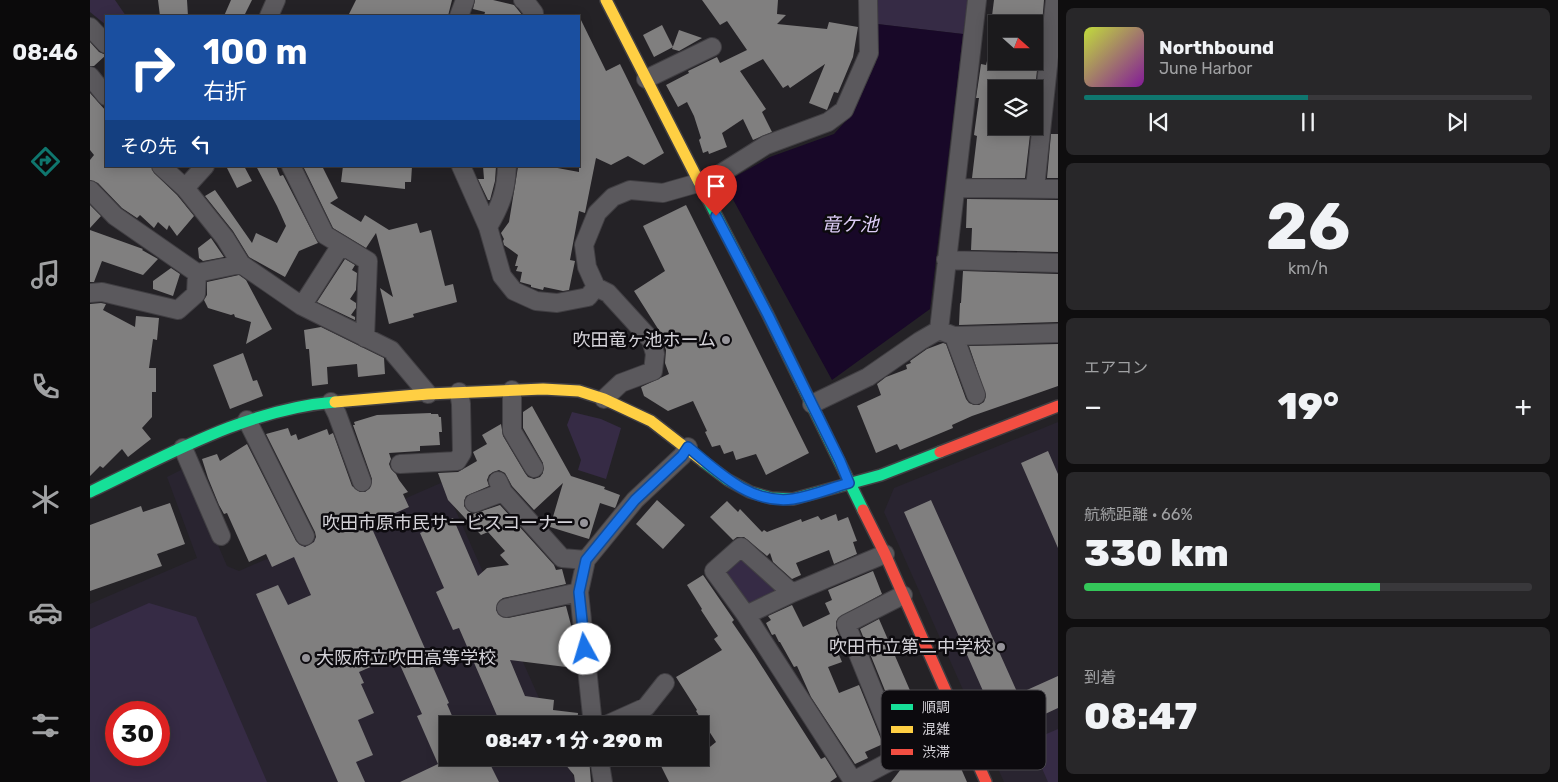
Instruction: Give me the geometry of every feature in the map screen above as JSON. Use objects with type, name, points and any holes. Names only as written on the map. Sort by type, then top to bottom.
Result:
[{"type":"street","points":[[269,15],[276,0]]},
{"type":"street","points":[[460,15],[465,0]]},
{"type":"street","points":[[523,0],[534,15]]},
{"type":"street","points":[[606,0],[812,404],[885,554],[946,690]]},
{"type":"street","points":[[604,399],[621,383],[653,371],[654,354],[652,340],[608,293],[596,286],[587,268],[584,246],[597,213],[613,197],[630,190],[663,193],[712,179],[766,145],[828,122],[844,110],[869,53],[868,0]]},
{"type":"street","points":[[976,0],[956,188],[946,260],[947,333],[976,396]]},
{"type":"street","points":[[1036,188],[1055,0]]},
{"type":"street","points":[[90,27],[105,43]]},
{"type":"street","points":[[646,79],[712,47]]},
{"type":"street","points":[[90,76],[105,95]]},
{"type":"street","points":[[162,167],[185,188],[226,238],[241,264],[302,306],[391,350],[428,394]]},
{"type":"street","points":[[185,188],[204,167]]},
{"type":"street","points":[[291,167],[325,235],[368,262],[365,338]]},
{"type":"street","points":[[461,167],[488,227],[502,276],[514,291],[536,301],[557,303],[588,297],[596,286]]},
{"type":"street","points":[[488,227],[500,208],[506,186],[507,167]]},
{"type":"street","points":[[956,188],[1058,189]]},
{"type":"street","points":[[90,190],[115,216],[197,273],[241,264]]},
{"type":"street","points":[[302,306],[341,245]]},
{"type":"street","points":[[946,260],[1058,263]]},
{"type":"street","points":[[90,293],[102,292],[178,310],[196,294],[197,273]]},
{"type":"street","points":[[812,404],[868,377],[920,341],[947,333],[1058,333]]},
{"type":"street","points":[[94,485],[247,420],[288,409],[331,402],[428,394],[543,389],[579,391],[604,399],[651,421],[688,447],[728,480],[750,492],[771,498],[793,499],[881,475],[1058,406]]},
{"type":"street","points":[[512,390],[512,431],[534,468]]},
{"type":"street","points":[[400,464],[457,461],[462,453],[459,392]]},
{"type":"street","points":[[331,402],[362,482]]},
{"type":"street","points":[[247,420],[306,536]]},
{"type":"street","points":[[592,716],[579,592],[586,560],[635,500],[682,456],[688,447]]},
{"type":"street","points":[[183,448],[221,536]]},
{"type":"street","points":[[474,503],[501,486],[562,558],[586,560]]},
{"type":"street","points":[[792,593],[741,546],[714,571],[855,781],[881,767]]},
{"type":"street","points":[[746,616],[792,593],[885,554]]},
{"type":"street","points":[[506,608],[579,592]]},
{"type":"street","points":[[881,710],[846,624],[903,595]]},
{"type":"street","points":[[626,716],[646,707],[665,683]]},
{"type":"street","points":[[600,766],[603,782]]},
{"type":"street","points":[[981,770],[986,782]]},
{"type":"shaded area","points":[[90,0],[115,0],[125,15],[105,15],[105,24],[90,12]]},
{"type":"shaded area","points":[[875,0],[968,0],[963,34],[877,24]]},
{"type":"shaded area","points":[[572,412],[601,419],[621,428],[606,479],[578,470],[581,460],[567,425]]},
{"type":"shaded area","name":"吹田市立第二中学校","points":[[1058,422],[1058,782],[1004,782],[999,770],[1046,770],[1046,690],[963,690],[884,512],[894,488]]},
{"type":"shaded area","name":"大阪府立吹田高等学校","points":[[185,468],[227,566],[239,571],[443,482],[547,716],[439,716],[439,766],[569,766],[576,782],[90,782],[90,604],[197,558],[167,477]]},
{"type":"shaded area","points":[[744,558],[775,587],[773,593],[748,604],[725,576],[725,569],[736,559]]},
{"type":"shaded area","points":[[149,603],[196,617],[267,782],[90,782],[90,629]]},
{"type":"shaded area","points":[[1058,729],[1058,782],[1048,782],[1043,770],[1046,770],[1046,734]]},
{"type":"water","name":"竜ケ池","points":[[877,24],[963,34],[930,309],[832,380],[724,183],[770,157],[834,134],[853,113],[876,62]]},
{"type":"building","points":[[158,0],[187,0],[188,15],[160,15]]},
{"type":"building","points":[[231,0],[252,0],[244,15],[224,15]]},
{"type":"building","points":[[356,0],[452,0],[448,15],[348,15]]},
{"type":"building","points":[[475,0],[493,0],[514,5],[522,15],[484,15],[485,12],[473,9]]},
{"type":"building","points":[[702,0],[778,0],[777,14],[786,15],[777,24],[827,29],[829,22],[858,27],[853,57],[838,93],[834,92],[827,110],[809,103],[825,64],[790,88],[788,85],[783,88],[763,59],[740,71],[766,109],[762,112],[772,132],[753,140],[743,119],[722,133],[727,147],[709,154],[708,151],[703,153],[699,140],[701,138],[687,102],[678,107],[666,85],[689,73],[688,71],[717,57],[720,63],[747,50],[727,21],[720,25]]},
{"type":"building","points":[[994,0],[1044,0],[1043,15],[992,15]]},
{"type":"building","points":[[580,18],[606,71],[620,64],[664,153],[644,165],[628,156],[611,165],[596,158],[585,213],[579,211],[570,260],[575,261],[569,290],[563,291],[544,287],[543,290],[520,282],[522,272],[516,271],[518,266],[515,266],[518,255],[504,245],[501,233],[509,222],[518,167],[552,167],[579,172]]},
{"type":"building","points":[[662,25],[673,47],[654,57],[643,35]]},
{"type":"building","points":[[679,30],[702,38],[679,51],[672,49]]},
{"type":"building","points":[[90,42],[105,56],[94,66],[90,66]]},
{"type":"building","points":[[988,61],[988,70],[1037,70],[1036,80],[988,80],[988,135],[1030,135],[1025,178],[972,178],[977,136],[974,135],[979,98],[976,98],[981,64],[986,65]]},
{"type":"building","points":[[90,93],[105,110],[105,167],[151,167],[154,173],[177,195],[194,216],[177,236],[169,225],[167,230],[158,222],[154,228],[140,215],[137,218],[122,208],[98,183],[90,180],[90,160],[94,155],[90,150]]},
{"type":"building","points":[[1051,134],[1058,134],[1058,178],[1047,178]]},
{"type":"building","points":[[226,167],[245,167],[252,181],[237,188]]},
{"type":"building","points":[[257,167],[276,167],[280,176],[283,175],[318,243],[299,251],[285,277],[249,257],[233,231],[205,196],[215,190],[252,243],[256,233],[277,243],[286,226]]},
{"type":"building","points":[[303,167],[322,167],[338,198],[330,203],[361,222],[365,215],[389,230],[417,223],[420,233],[431,230],[445,286],[453,284],[457,302],[413,314],[414,317],[389,324],[380,288],[393,297],[376,233],[366,248],[333,228]]},
{"type":"building","points":[[343,167],[412,167],[411,182],[405,182],[405,189],[341,182]]},
{"type":"building","points":[[483,167],[496,167],[495,181],[490,200],[488,200],[478,179],[484,179]]},
{"type":"building","points":[[967,199],[1058,200],[1058,252],[971,250],[972,228],[966,228]]},
{"type":"building","points":[[90,205],[101,216],[90,228]]},
{"type":"building","name":"吹田竜ヶ池ホーム","points":[[686,205],[809,453],[766,475],[756,454],[736,460],[733,451],[724,454],[720,445],[712,447],[693,401],[668,411],[644,396],[641,387],[669,374],[665,363],[666,350],[660,332],[634,291],[665,271],[643,226]]},
{"type":"building","points":[[90,230],[143,249],[158,259],[143,275],[102,261],[94,282],[90,282]]},
{"type":"building","points":[[211,238],[224,257],[203,261],[199,258],[198,248]]},
{"type":"building","points":[[345,259],[355,265],[352,270],[357,273],[356,290],[350,299],[356,303],[356,308],[351,315],[355,317],[355,320],[317,302]]},
{"type":"building","points":[[171,268],[180,274],[173,296],[153,289],[153,281]]},
{"type":"building","points":[[963,271],[1058,274],[1058,322],[959,325]]},
{"type":"building","points":[[239,275],[246,280],[272,329],[246,344],[251,322],[235,317],[234,314],[231,315],[208,308],[204,300],[207,295],[207,282]]},
{"type":"building","points":[[90,304],[106,304],[103,310],[135,327],[136,316],[159,318],[157,340],[153,339],[149,368],[156,368],[156,392],[152,392],[152,417],[142,428],[151,439],[128,457],[122,449],[103,468],[100,466],[90,476]]},
{"type":"building","points":[[321,327],[384,358],[385,374],[358,377],[357,364],[327,367],[328,384],[312,386],[309,349],[306,349],[304,330]]},
{"type":"building","points":[[943,343],[946,344],[966,399],[974,405],[984,402],[986,396],[969,346],[1058,344],[1058,386],[972,416],[952,425],[953,428],[900,450],[897,444],[876,453],[857,406],[881,395],[877,384],[886,377],[907,369],[906,365],[911,363],[910,361],[927,349]]},
{"type":"building","points":[[243,353],[253,381],[257,380],[263,396],[230,409],[213,365]]},
{"type":"building","points":[[532,406],[571,476],[605,487],[604,489],[620,495],[615,508],[600,503],[589,539],[550,527],[563,483],[534,510],[512,486],[505,473],[499,470],[489,475],[487,480],[489,486],[466,496],[464,501],[464,506],[473,514],[500,505],[554,565],[556,570],[562,569],[566,584],[503,598],[499,601],[496,610],[499,615],[508,618],[566,606],[571,625],[566,667],[510,660],[525,696],[554,700],[553,710],[578,713],[578,716],[497,716],[459,628],[453,630],[436,592],[444,588],[420,533],[453,518],[478,576],[487,568],[509,565],[500,555],[505,551],[488,532],[481,535],[448,500],[438,473],[458,472],[477,461],[473,452],[487,444],[482,435],[501,424],[503,436],[525,473],[528,477],[534,479],[540,477],[543,473],[543,463],[523,428],[523,412]]},
{"type":"building","points":[[431,413],[438,414],[441,417],[442,432],[439,432],[440,445],[420,446],[420,451],[389,453],[391,469],[408,492],[403,494],[409,507],[370,524],[449,703],[447,704],[452,716],[439,716],[439,766],[491,766],[499,782],[400,782],[438,764],[417,716],[422,714],[396,656],[359,672],[364,683],[361,684],[374,713],[358,720],[373,755],[356,762],[365,782],[338,782],[256,594],[278,585],[288,605],[311,595],[294,557],[272,567],[266,554],[249,562],[227,513],[224,514],[219,505],[202,459],[217,454],[220,461],[247,444],[296,541],[305,547],[314,542],[315,532],[266,434],[288,428],[291,436],[296,434],[298,440],[327,429],[329,435],[333,433],[352,486],[360,492],[365,492],[370,488],[372,479],[353,425],[355,425],[354,422],[377,415]]},
{"type":"building","points":[[1048,451],[1058,474],[1058,548],[1021,463]]},
{"type":"building","points":[[657,500],[685,525],[663,549],[636,524]]},
{"type":"building","points":[[931,500],[1016,690],[983,690],[904,512]]},
{"type":"building","points":[[727,501],[738,512],[740,509],[762,532],[764,530],[767,532],[801,519],[802,522],[818,516],[821,520],[836,514],[838,521],[848,517],[857,541],[853,542],[857,554],[834,564],[829,550],[796,563],[801,575],[792,579],[773,562],[770,553],[767,556],[744,537],[737,537],[733,540],[710,517]]},
{"type":"building","points":[[170,503],[185,544],[157,554],[162,566],[90,591],[90,525],[141,506],[143,512]]},
{"type":"building","points":[[873,571],[882,594],[838,618],[836,628],[841,640],[834,643],[842,662],[828,667],[839,693],[859,685],[881,739],[881,745],[865,752],[868,758],[855,764],[811,697],[797,666],[794,667],[775,634],[772,635],[766,623],[771,620],[768,616],[792,605],[803,627],[830,614],[825,603],[832,600],[828,590]]},
{"type":"building","points":[[703,575],[734,620],[732,622],[821,759],[825,757],[837,777],[830,782],[669,782],[661,766],[709,766],[709,748],[716,742],[709,731],[709,716],[699,716],[676,677],[722,650],[714,639],[718,636],[687,585]]},
{"type":"building","points":[[879,619],[910,690],[885,690],[860,629]]},
{"type":"building","points":[[1058,676],[1058,708],[1046,714],[1046,690],[1027,690]]},
{"type":"building","points":[[567,766],[590,766],[591,782],[575,782],[574,775]]},
{"type":"building","points":[[900,770],[962,770],[967,782],[891,782]]},
{"type":"traffic: fast","points":[[699,182],[768,315],[863,510]]},
{"type":"traffic: fast","points":[[90,492],[179,449],[239,424],[302,406],[335,402]]},
{"type":"traffic: fast","points":[[704,462],[728,480],[750,492],[771,498],[793,499],[881,475],[940,452]]},
{"type":"traffic: slow","points":[[606,0],[699,182]]},
{"type":"traffic: slow","points":[[335,402],[428,394],[543,389],[579,391],[604,399],[651,421],[704,462]]},
{"type":"traffic: jam","points":[[940,452],[1058,406]]},
{"type":"traffic: jam","points":[[863,510],[885,554],[945,690]]},
{"type":"traffic: jam","points":[[981,770],[986,782]]},
{"type":"place","name":"吹田竜ヶ池ホーム","points":[[726,340]]},
{"type":"place","name":"吹田市原市民サービスコーナー","points":[[584,523]]},
{"type":"place","name":"吹田市立第二中学校","points":[[1001,647]]},
{"type":"place","name":"大阪府立吹田高等学校","points":[[306,658]]},
{"type":"route","points":[[585,649],[579,592],[586,560],[635,500],[682,456],[688,447],[728,480],[750,492],[771,498],[793,499],[849,483],[768,315],[716,216]]}]
